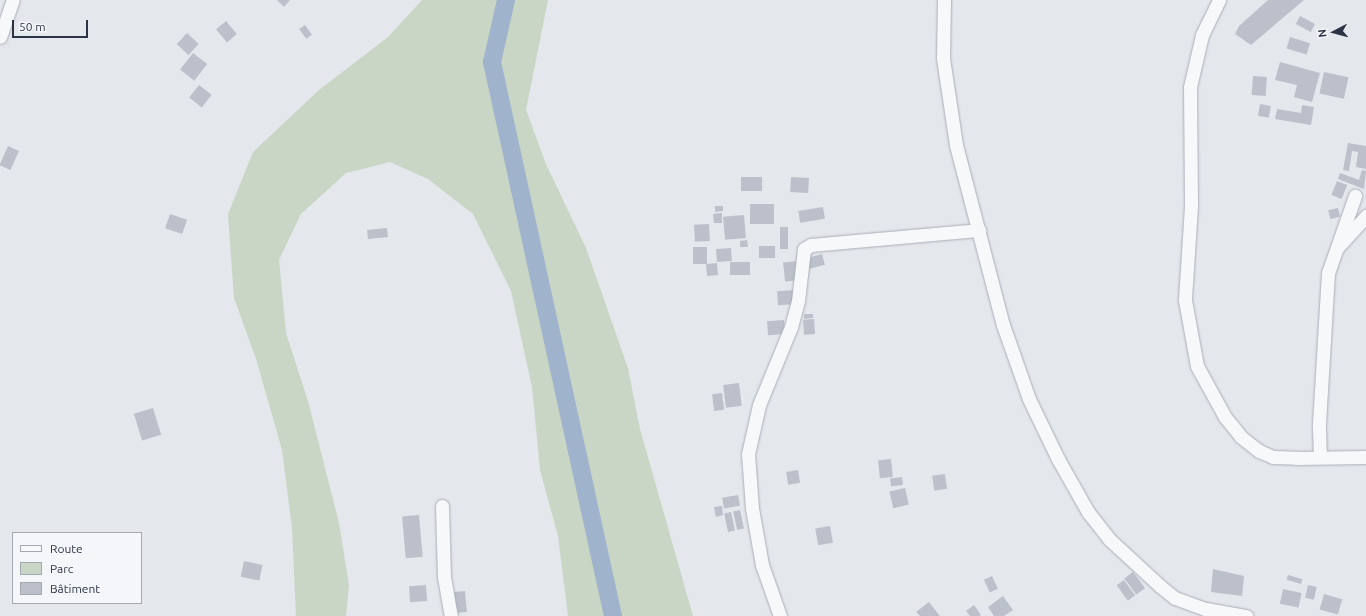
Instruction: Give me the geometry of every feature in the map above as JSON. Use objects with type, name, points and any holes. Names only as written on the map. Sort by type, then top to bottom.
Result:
[{"type":"street","points":[[0,37],[13,0]]},
{"type":"street","points":[[944,0],[942,17],[948,96],[956,145],[1003,325],[1029,399],[1058,459],[1088,512],[1109,539],[1175,598],[1206,609],[1246,616]]},
{"type":"street","points":[[1219,0],[1202,35],[1190,87],[1192,206],[1184,300],[1197,366],[1224,417],[1241,436],[1259,451],[1273,457],[1366,457]]},
{"type":"street","points":[[1320,457],[1324,308],[1333,253],[1356,196]]},
{"type":"street","points":[[1333,253],[1366,216]]},
{"type":"street","points":[[780,616],[762,565],[752,508],[748,454],[759,405],[792,327],[798,301],[804,249],[811,245],[979,230]]},
{"type":"street","points":[[442,506],[444,576],[451,616]]},
{"type":"green space","points":[[422,0],[548,0],[526,110],[546,164],[586,248],[628,368],[640,429],[693,616],[568,616],[558,536],[540,470],[532,387],[511,291],[473,214],[428,179],[390,162],[346,173],[301,214],[279,260],[286,333],[308,401],[339,523],[349,585],[346,616],[296,616],[292,528],[282,450],[256,359],[234,298],[228,214],[253,152],[319,90],[388,37]]},
{"type":"building","points":[[277,0],[290,0],[284,7]]},
{"type":"building","points":[[1268,0],[1304,0],[1251,45],[1235,34],[1239,26]]},
{"type":"building","points":[[1300,16],[1315,24],[1311,32],[1296,24]]},
{"type":"building","points":[[226,21],[237,34],[227,42],[216,29]]},
{"type":"building","points":[[305,25],[312,35],[306,39],[299,29]]},
{"type":"building","points":[[187,33],[199,44],[188,55],[177,44]]},
{"type":"building","points":[[1290,37],[1310,43],[1307,55],[1286,48]]},
{"type":"building","points":[[193,53],[207,64],[194,81],[180,70]]},
{"type":"building","points":[[1280,62],[1320,73],[1312,102],[1294,97],[1297,85],[1275,80]]},
{"type":"building","points":[[1324,72],[1348,77],[1344,99],[1319,94]]},
{"type":"building","points":[[1253,76],[1267,77],[1266,96],[1252,95]]},
{"type":"building","points":[[199,85],[212,95],[202,107],[189,98]]},
{"type":"building","points":[[1260,104],[1271,106],[1269,118],[1258,116]]},
{"type":"building","points":[[1302,105],[1314,107],[1311,125],[1275,119],[1277,109],[1301,113]]},
{"type":"building","points":[[1348,143],[1366,146],[1366,169],[1356,167],[1358,152],[1352,151],[1349,171],[1343,170]]},
{"type":"building","points":[[8,146],[19,151],[10,170],[0,165]]},
{"type":"building","points":[[1362,170],[1366,171],[1364,189],[1338,179],[1340,173],[1359,180]]},
{"type":"building","points":[[741,177],[762,177],[762,191],[741,191]]},
{"type":"building","points":[[791,177],[809,178],[808,193],[790,192]]},
{"type":"building","points":[[1337,181],[1347,185],[1342,199],[1331,195]]},
{"type":"building","points":[[750,204],[774,204],[774,224],[750,224]]},
{"type":"building","points":[[715,206],[723,206],[723,211],[715,212]]},
{"type":"building","points":[[823,207],[825,219],[800,223],[798,211]]},
{"type":"building","points":[[1338,208],[1340,217],[1330,219],[1328,210]]},
{"type":"building","points":[[722,213],[722,223],[714,223],[713,214]]},
{"type":"building","points":[[170,214],[187,220],[182,234],[165,228]]},
{"type":"building","points":[[744,215],[746,238],[725,240],[723,217]]},
{"type":"building","points":[[709,224],[710,241],[695,242],[694,225]]},
{"type":"building","points":[[780,227],[788,227],[788,249],[780,249]]},
{"type":"building","points":[[387,228],[388,237],[368,239],[367,230]]},
{"type":"building","points":[[747,240],[748,247],[740,247],[740,241]]},
{"type":"building","points":[[759,246],[775,246],[775,258],[759,258]]},
{"type":"building","points":[[693,247],[707,247],[707,264],[693,264]]},
{"type":"building","points":[[731,248],[732,261],[717,262],[716,249]]},
{"type":"building","points":[[822,254],[825,265],[809,269],[807,258]]},
{"type":"building","points":[[798,261],[800,280],[785,281],[783,263]]},
{"type":"building","points":[[730,262],[750,262],[750,275],[730,275]]},
{"type":"building","points":[[717,263],[718,275],[707,276],[706,264]]},
{"type":"building","points":[[794,290],[795,304],[778,305],[777,291]]},
{"type":"building","points":[[804,314],[813,314],[813,318],[804,319]]},
{"type":"building","points":[[814,319],[815,334],[804,335],[803,320]]},
{"type":"building","points":[[784,320],[785,334],[768,335],[767,321]]},
{"type":"building","points":[[739,383],[742,406],[726,408],[723,385]]},
{"type":"building","points":[[722,393],[724,410],[714,411],[712,394]]},
{"type":"building","points":[[153,408],[161,435],[142,441],[134,414]]},
{"type":"building","points":[[891,459],[893,477],[880,478],[878,460]]},
{"type":"building","points":[[798,470],[800,483],[788,485],[786,472]]},
{"type":"building","points":[[945,474],[947,489],[934,491],[932,476]]},
{"type":"building","points":[[902,477],[903,485],[891,486],[890,478]]},
{"type":"building","points":[[905,488],[909,505],[893,508],[889,492]]},
{"type":"building","points":[[738,495],[740,506],[724,509],[722,498]]},
{"type":"building","points":[[722,506],[723,515],[716,517],[714,507]]},
{"type":"building","points":[[740,510],[744,529],[737,530],[733,511]]},
{"type":"building","points":[[731,512],[735,531],[728,532],[724,513]]},
{"type":"building","points":[[419,515],[423,557],[406,558],[402,516]]},
{"type":"building","points":[[830,526],[833,543],[818,545],[815,529]]},
{"type":"building","points":[[244,561],[263,565],[259,581],[241,577]]},
{"type":"building","points":[[1213,569],[1244,576],[1242,596],[1211,592]]},
{"type":"building","points":[[1133,572],[1145,588],[1136,595],[1124,579]]},
{"type":"building","points":[[1288,575],[1302,579],[1301,584],[1287,580]]},
{"type":"building","points":[[992,576],[998,589],[990,592],[984,580]]},
{"type":"building","points":[[1124,580],[1135,595],[1128,601],[1117,585]]},
{"type":"building","points":[[426,585],[427,601],[410,602],[409,586]]},
{"type":"building","points":[[1308,585],[1317,587],[1314,600],[1305,598]]},
{"type":"building","points":[[1283,589],[1302,593],[1298,608],[1280,604]]},
{"type":"building","points":[[465,591],[467,612],[450,613],[448,592]]},
{"type":"building","points":[[1324,594],[1342,599],[1338,615],[1320,609]]},
{"type":"building","points":[[1003,596],[1013,610],[1004,616],[994,616],[988,607]]},
{"type":"building","points":[[929,602],[940,616],[920,616],[916,612]]},
{"type":"building","points":[[974,605],[981,615],[970,616],[966,611]]},
{"type":"waterway","points":[[506,0],[492,62],[613,616]]}]
